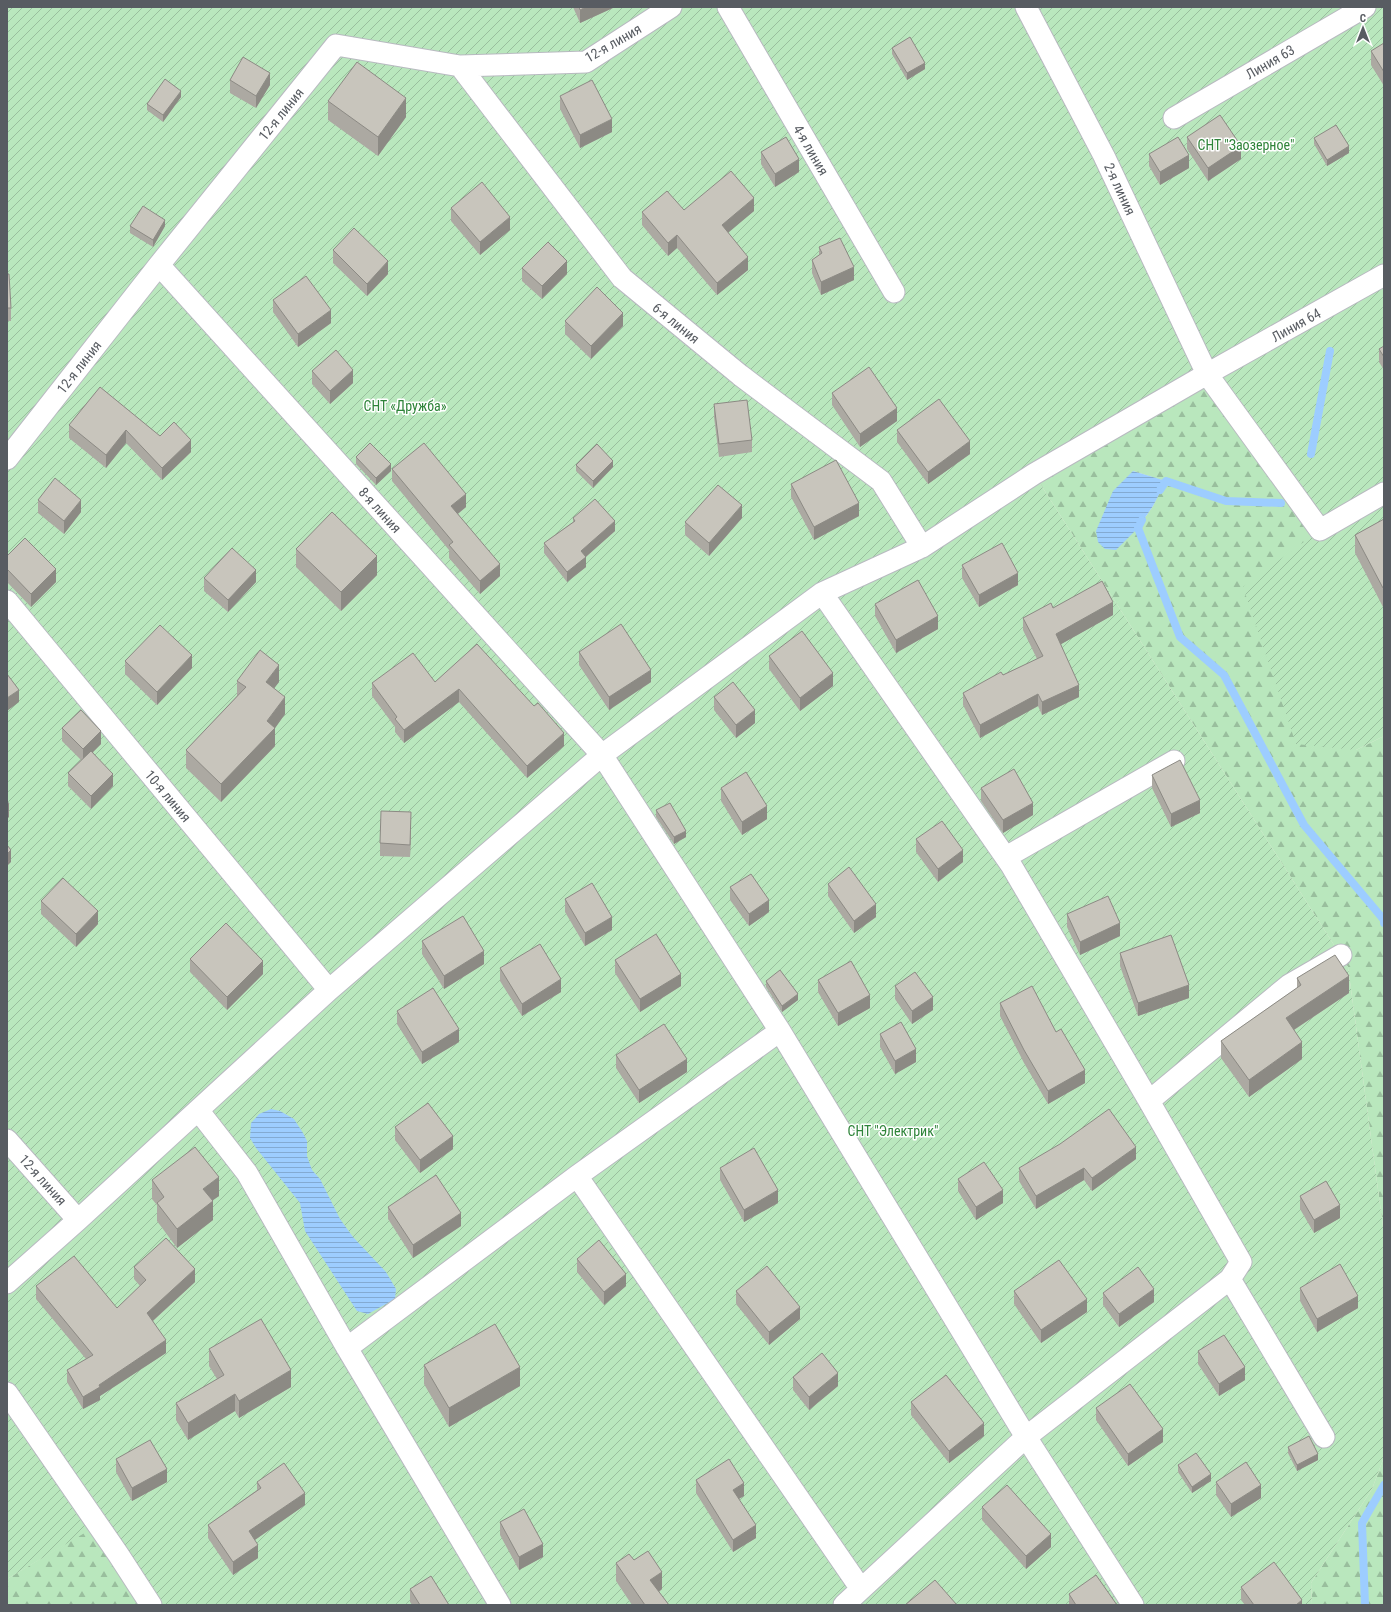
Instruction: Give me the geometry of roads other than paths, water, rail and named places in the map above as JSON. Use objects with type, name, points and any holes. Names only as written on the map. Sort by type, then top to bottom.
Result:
[{"type":"street","name":"12-я линия","points":[[7,459],[159,265],[336,46],[460,66],[586,62],[671,7]]},
{"type":"street","name":"4-я линия","points":[[728,7],[894,292]]},
{"type":"street","name":"2-я линия","points":[[1026,7],[1104,156],[1207,374],[1320,530],[1384,493]]},
{"type":"street","name":"Линия 63","points":[[1174,118],[1365,7]]},
{"type":"street","name":"6-я линия","points":[[460,66],[622,278],[740,375],[881,481],[922,547]]},
{"type":"street","name":"8-я линия","points":[[159,265],[602,755],[780,1031],[1026,1437],[1133,1605]]},
{"type":"street","name":"Линия 64","points":[[7,1283],[329,990],[602,755],[822,593],[922,547],[1034,474],[1207,374],[1384,275]]},
{"type":"street","points":[[822,593],[1006,857],[1149,1100],[1241,1262],[1230,1279],[1026,1437],[844,1605]]},
{"type":"street","name":"10-я линия","points":[[7,601],[329,990]]},
{"type":"street","points":[[1006,857],[1174,761]]},
{"type":"street","points":[[1149,1100],[1289,986],[1341,955]]},
{"type":"street","points":[[347,1348],[577,1176],[780,1031]]},
{"type":"street","points":[[198,1110],[248,1174],[347,1348],[500,1605]]},
{"type":"street","name":"12-я линия","points":[[7,1140],[78,1220]]},
{"type":"street","points":[[577,1176],[861,1589]]},
{"type":"street","points":[[1230,1279],[1324,1438]]},
{"type":"street","points":[[7,1393],[118,1554],[151,1605]]},
{"type":"water","points":[[1133,471],[1166,481],[1153,506],[1138,528],[1116,550],[1105,549],[1098,542],[1096,531],[1113,491]]},
{"type":"water","points":[[271,1109],[280,1111],[294,1119],[307,1141],[307,1156],[312,1170],[320,1179],[340,1219],[353,1237],[386,1272],[396,1289],[395,1299],[368,1314],[357,1311],[305,1231],[300,1203],[256,1148],[250,1138],[251,1123],[259,1114]]},
{"type":"waterway","points":[[1311,454],[1330,351]]},
{"type":"waterway","points":[[1160,490],[1166,481],[1226,501],[1281,503]]},
{"type":"waterway","points":[[1142,520],[1138,528],[1180,637],[1224,675],[1304,825],[1384,920],[1384,923]]},
{"type":"waterway","points":[[1365,1605],[1362,1523],[1384,1485]]},
{"type":"park label","name":"СНТ \"Заозерное\"","points":[[1246,145]]},
{"type":"park label","name":"СНТ «Дружба»","points":[[405,406]]},
{"type":"park label","name":"СНТ \"Электрик\"","points":[[893,1131]]}]
